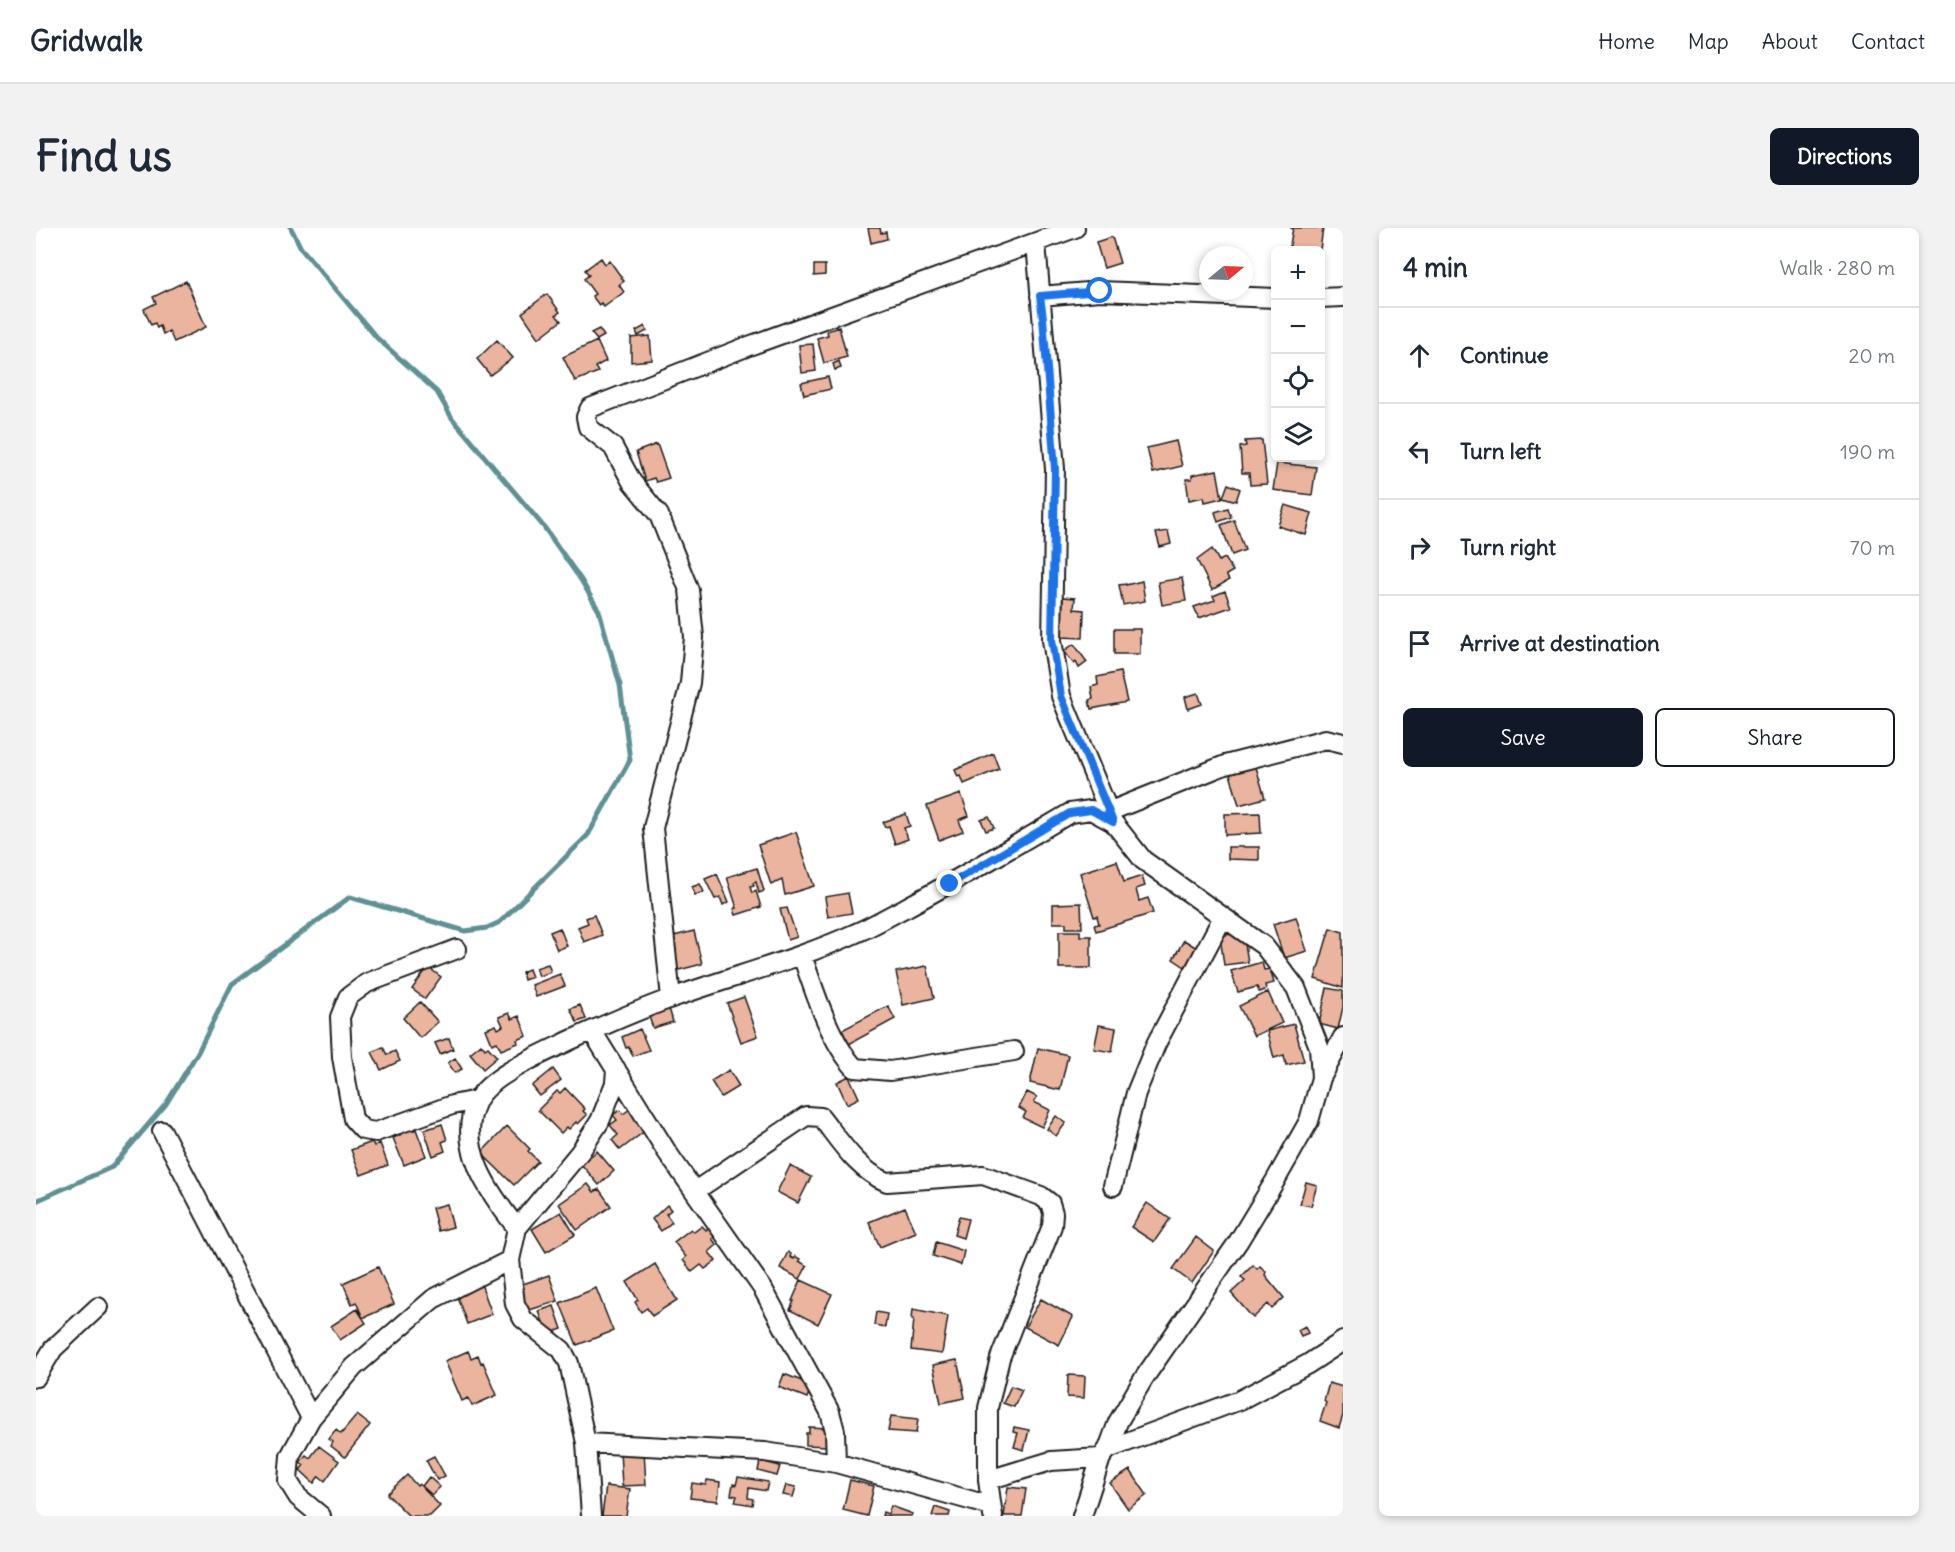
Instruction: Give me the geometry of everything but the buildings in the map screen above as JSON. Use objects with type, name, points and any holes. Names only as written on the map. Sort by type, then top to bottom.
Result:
[{"type":"street","points":[[671,998],[652,828],[690,683],[694,637],[689,590],[658,515],[632,482],[613,447],[588,427],[586,417],[590,408],[746,347],[1075,228]]},
{"type":"street","points":[[1036,243],[1055,469],[1052,640],[1061,696],[1110,817],[1143,860],[1264,946],[1296,988],[1319,1047],[1321,1078]]},
{"type":"street","points":[[1040,296],[1100,291],[1271,298]]},
{"type":"street","points":[[1325,297],[1343,297]]},
{"type":"street","points":[[517,1228],[497,1203],[471,1153],[470,1127],[477,1100],[499,1078],[530,1059],[671,998],[802,955],[857,933],[929,895],[1070,813],[1091,810],[1110,817],[1225,765],[1326,739],[1343,743]]},
{"type":"street","points":[[1113,1186],[1136,1093],[1155,1044],[1223,917]]},
{"type":"street","points":[[457,949],[367,983],[348,997],[340,1017],[342,1057],[352,1119],[363,1130],[376,1132],[452,1105],[477,1100]]},
{"type":"street","points":[[802,955],[823,1011],[845,1058],[855,1068],[890,1071],[1014,1051]]},
{"type":"street","points":[[592,1031],[667,1152],[763,1289],[830,1412],[835,1431],[836,1463]]},
{"type":"street","points":[[1082,1516],[1118,1422],[1144,1378],[1238,1242],[1280,1171],[1309,1121],[1321,1078],[1343,1037]]},
{"type":"street","points":[[591,1516],[586,1443],[569,1363],[562,1350],[523,1319],[515,1304],[510,1260],[517,1228],[580,1152],[600,1121],[615,1083],[616,1069]]},
{"type":"street","points":[[586,1443],[765,1452],[836,1463],[992,1511],[988,1480],[988,1408],[1000,1358],[1052,1226],[1053,1214],[1050,1203],[1041,1196],[983,1175],[887,1182],[873,1176],[859,1165],[821,1117],[806,1116],[695,1191]]},
{"type":"street","points":[[162,1131],[311,1418]]},
{"type":"street","points":[[321,1516],[298,1497],[288,1481],[290,1456],[311,1418],[354,1367],[433,1299],[510,1260]]},
{"type":"street","points":[[36,1377],[53,1349],[98,1307]]},
{"type":"street","points":[[988,1480],[1051,1461],[1104,1454],[1240,1400],[1308,1364],[1343,1341]]},
{"type":"waterway","points":[[36,1201],[112,1167],[166,1104],[198,1052],[232,984],[350,897],[465,931],[487,928],[500,922],[588,835],[630,760],[620,685],[599,611],[581,580],[544,527],[452,418],[437,392],[377,338],[301,248],[291,228]]},
{"type":"route","points":[[950,884],[1070,813],[1091,810],[1113,822],[1061,696],[1052,640],[1055,469],[1040,296],[1100,291]]}]
